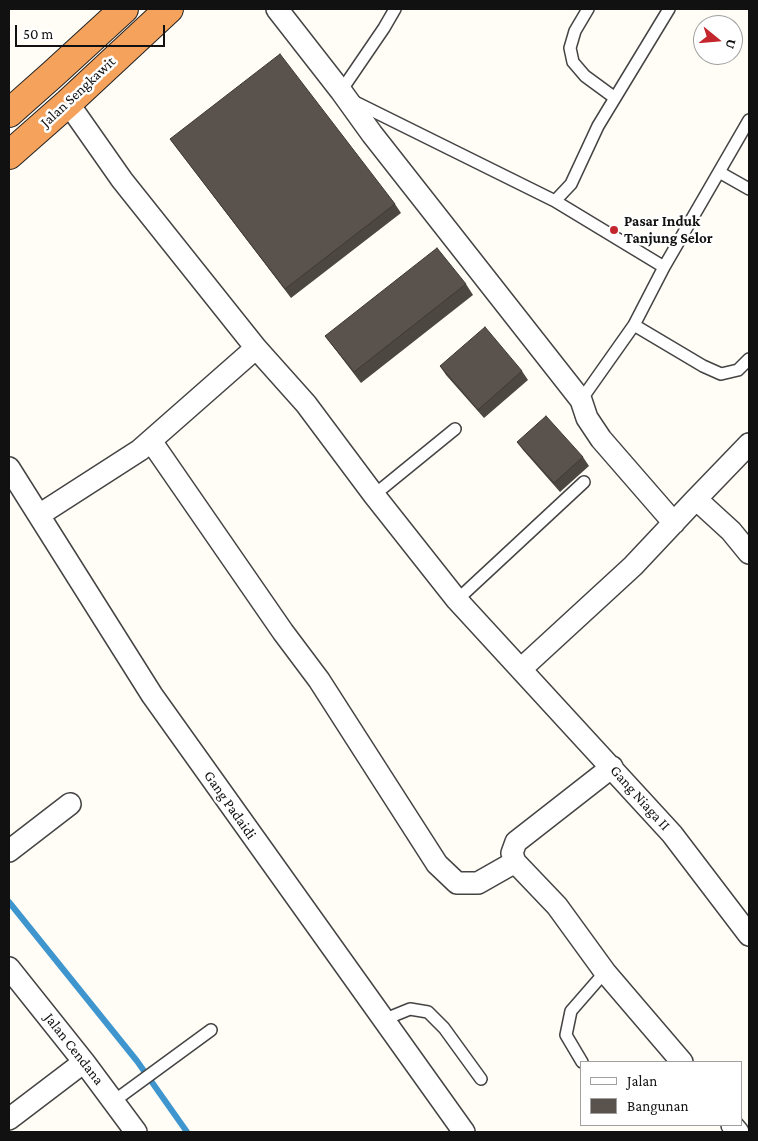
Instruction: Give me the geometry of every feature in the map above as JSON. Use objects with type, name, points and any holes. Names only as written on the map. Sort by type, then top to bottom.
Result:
[{"type":"highway","name":"Jalan Sengkawit","points":[[9,112],[124,9]]},
{"type":"highway","name":"Jalan Sengkawit","points":[[9,155],[169,9]]},
{"type":"street","points":[[277,9],[372,134],[581,400],[586,418],[601,439],[674,523]]},
{"type":"street","name":"Gang Niaga II","points":[[68,103],[122,180],[256,348],[306,404],[374,495],[457,600],[672,834],[749,935]]},
{"type":"street","points":[[39,515],[140,450],[256,348]]},
{"type":"street","points":[[151,441],[282,632],[319,680],[438,864],[457,883],[478,882],[515,862]]},
{"type":"street","points":[[521,669],[634,566],[696,498],[749,444]]},
{"type":"street","name":"Gang Padaidi","points":[[9,468],[152,695],[464,1132]]},
{"type":"street","points":[[696,498],[731,531],[749,553]]},
{"type":"street","points":[[612,767],[516,842],[512,853],[515,862],[557,906],[605,972],[681,1061]]},
{"type":"street","points":[[9,851],[70,804]]},
{"type":"street","name":"Jalan Cendana","points":[[9,968],[114,1100],[136,1132]]},
{"type":"street","points":[[9,1119],[84,1062]]},
{"type":"lane","points":[[395,9],[343,94],[556,201],[664,267]]},
{"type":"lane","points":[[588,9],[575,31],[570,48],[573,62],[585,76],[615,98]]},
{"type":"lane","points":[[556,201],[571,184],[598,126],[668,9]]},
{"type":"lane","points":[[581,400],[634,325],[664,267],[749,120]]},
{"type":"lane","points":[[720,172],[749,189]]},
{"type":"lane","points":[[634,325],[703,366],[721,374],[738,370],[749,359]]},
{"type":"lane","points":[[374,495],[455,429]]},
{"type":"lane","points":[[457,600],[584,482]]},
{"type":"lane","points":[[581,1061],[566,1035],[571,1011],[605,972]]},
{"type":"lane","points":[[383,1020],[410,1009],[428,1012],[444,1028],[480,1080]]},
{"type":"lane","points":[[114,1100],[211,1030]]},
{"type":"building","points":[[280,54],[395,204],[285,289],[170,139]]},
{"type":"building","points":[[437,248],[466,284],[354,372],[325,336]]},
{"type":"building","points":[[485,327],[522,371],[478,410],[440,366]]},
{"type":"building","points":[[546,416],[583,457],[554,483],[517,442]]},
{"type":"waterway","points":[[9,902],[137,1061],[187,1132]]},
{"type":"place","name":"Pasar Induk Tanjung Selor","points":[[614,230]]}]
